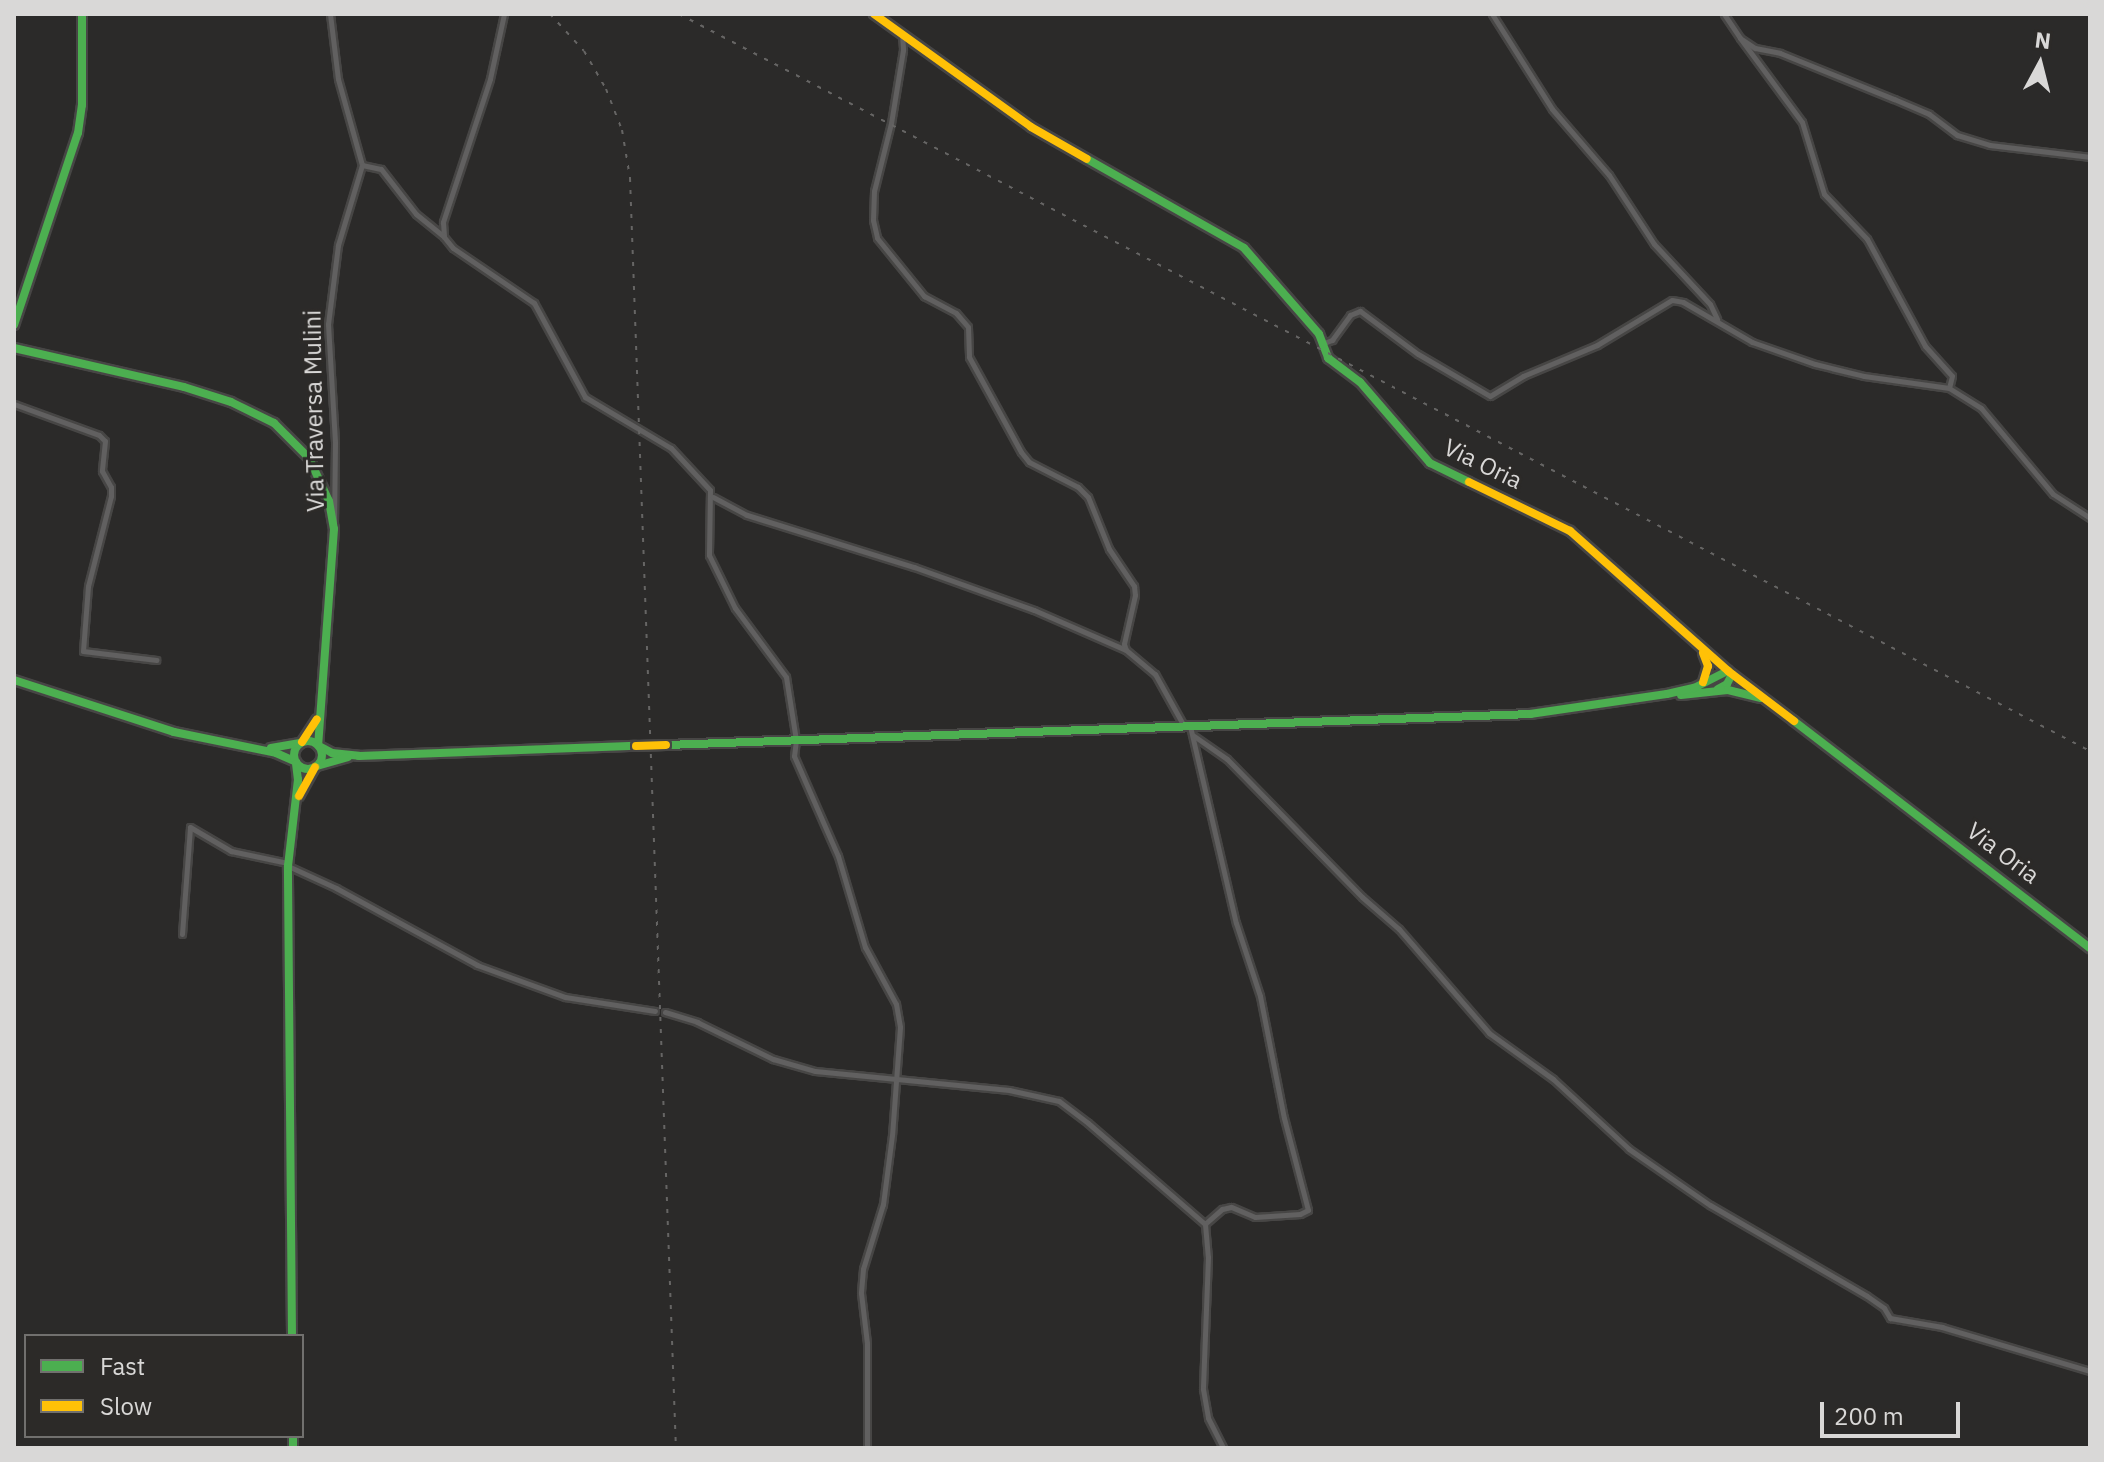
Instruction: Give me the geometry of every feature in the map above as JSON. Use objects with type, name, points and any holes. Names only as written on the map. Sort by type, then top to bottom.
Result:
[{"type":"main road","points":[[14,325],[78,133],[82,105],[82,14]]},
{"type":"main road","name":"Via Oria","points":[[874,14],[1031,127],[1244,248],[1302,313],[1324,343],[1328,358],[1354,376],[1430,463],[1561,524],[1730,672],[2090,948]]},
{"type":"main road","points":[[14,348],[184,387],[250,409],[288,434],[309,458],[329,501],[334,529],[320,712],[319,746],[322,756],[295,806]]},
{"type":"main road","points":[[1694,688],[1705,680],[1708,671],[1708,662],[1696,643]]},
{"type":"main road","points":[[1625,702],[1694,688],[1730,672]]},
{"type":"main road","points":[[1714,690],[1727,684],[1730,672]]},
{"type":"main road","points":[[14,680],[174,732],[284,755],[305,769],[359,756]]},
{"type":"main road","points":[[255,748],[311,741],[332,753],[359,756],[1530,714],[1714,690],[1739,692],[1765,700]]},
{"type":"main road","points":[[292,1334],[288,864],[295,806],[296,763],[293,754],[320,712]]},
{"type":"street","points":[[330,14],[338,79],[362,165],[381,169],[423,221],[453,248],[534,303],[585,397],[676,452],[702,478],[712,497],[709,555],[735,608],[786,677],[796,740],[794,756],[838,856],[865,947],[896,1004],[900,1027],[898,1077],[883,1204],[863,1269],[861,1293],[867,1343],[867,1448]]},
{"type":"street","points":[[444,237],[443,222],[490,79],[504,14]]},
{"type":"street","points":[[1492,14],[1552,109],[1609,175],[1654,244],[1710,304],[1717,320]]},
{"type":"street","points":[[1724,14],[1802,122],[1824,194],[1867,239],[1925,346],[1952,376],[1949,388]]},
{"type":"street","points":[[902,33],[903,50],[893,110],[874,191],[873,220],[877,238],[924,296],[956,313],[968,327],[969,357],[1029,462],[1078,487],[1088,497],[1109,549],[1134,586],[1135,595],[1124,644],[1126,650]]},
{"type":"street","points":[[1740,38],[1755,48],[1780,53],[1929,114],[1957,135],[1990,145],[2090,157]]},
{"type":"street","name":"Via Traversa Mulini","points":[[334,529],[335,454],[328,324],[338,245],[362,165]]},
{"type":"street","points":[[1324,343],[1332,340],[1350,315],[1360,311],[1418,354],[1490,396],[1523,376],[1597,345],[1672,300],[1717,320],[1752,342],[1815,364],[1864,376],[1949,388],[1981,408],[2053,494],[2090,518]]},
{"type":"street","points":[[14,404],[99,435],[105,441],[102,471],[111,487],[111,496],[89,579],[83,651],[156,660]]},
{"type":"street","points":[[712,497],[747,515],[914,567],[1034,610],[1126,650],[1155,674],[1194,736],[1227,759],[1362,897],[1399,929],[1489,1033],[1553,1079],[1629,1149],[1710,1205],[1867,1296],[1884,1308],[1890,1318],[1942,1327],[2090,1371]]},
{"type":"street","points":[[1194,736],[1236,923],[1260,996],[1284,1118],[1308,1210],[1300,1214],[1255,1217],[1231,1207],[1222,1209],[1205,1224]]},
{"type":"street","points":[[182,934],[190,827],[231,851],[288,864],[482,967],[565,997],[655,1011]]},
{"type":"street","points":[[665,1012],[697,1022],[773,1059],[815,1071],[1009,1090],[1059,1101],[1205,1224],[1208,1257],[1203,1389],[1208,1418],[1223,1448]]},
{"type":"railway","points":[[550,14],[584,51],[606,89],[622,130],[630,178],[676,1448]]},
{"type":"railway","points":[[679,14],[2090,751]]},
{"type":"traffic: fast","points":[[14,325],[78,133],[82,105],[82,14]]},
{"type":"traffic: fast","points":[[1087,159],[1244,248],[1319,334],[1328,358],[1360,382],[1430,463],[1469,482]]},
{"type":"traffic: fast","points":[[14,348],[184,387],[231,402],[274,423],[309,458],[329,501],[334,529],[318,745]]},
{"type":"traffic: fast","points":[[666,745],[1530,714],[1667,694],[1694,688],[1728,671]]},
{"type":"traffic: fast","points":[[1718,689],[1727,684],[1732,674]]},
{"type":"traffic: fast","points":[[14,680],[174,732],[276,753],[296,762]]},
{"type":"traffic: fast","points":[[1681,695],[1728,690],[1760,698]]},
{"type":"traffic: fast","points":[[1794,721],[2090,948]]},
{"type":"traffic: fast","points":[[308,741],[318,745],[322,755],[318,765],[308,769],[298,765],[294,755],[298,745],[308,741]]},
{"type":"traffic: fast","points":[[271,748],[299,743]]},
{"type":"traffic: fast","points":[[319,746],[332,753],[359,756],[636,746]]},
{"type":"traffic: fast","points":[[317,766],[348,757]]},
{"type":"traffic: fast","points":[[292,1334],[288,866],[298,780],[296,764]]},
{"type":"traffic: fast","points":[[293,1438],[293,1448]]},
{"type":"traffic: slow","points":[[874,14],[1031,127],[1087,159]]},
{"type":"traffic: slow","points":[[1469,482],[1570,531],[1728,671],[1794,721]]},
{"type":"traffic: slow","points":[[1703,653],[1708,666],[1703,682]]},
{"type":"traffic: slow","points":[[302,742],[317,719]]},
{"type":"traffic: slow","points":[[636,746],[666,745]]},
{"type":"traffic: slow","points":[[299,796],[315,767]]}]
